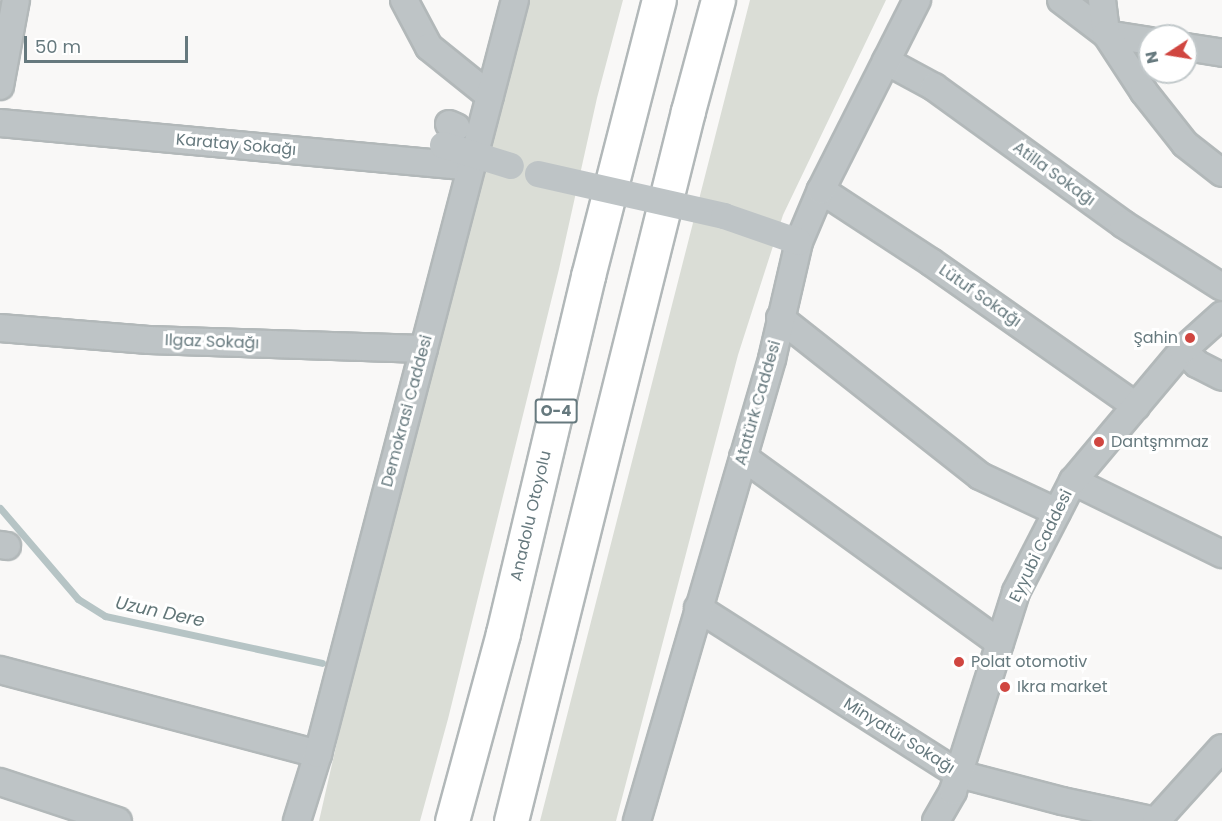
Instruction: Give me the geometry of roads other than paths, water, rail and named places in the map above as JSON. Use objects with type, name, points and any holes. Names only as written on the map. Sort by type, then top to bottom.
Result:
[{"type":"highway","name":"Anadolu Otoyolu","points":[[452,821],[503,633],[588,276],[659,0]]},
{"type":"highway","points":[[511,821],[685,122],[718,0]]},
{"type":"street","points":[[0,86],[16,0]]},
{"type":"street","points":[[404,0],[429,47],[490,96]]},
{"type":"street","name":"Demokrasi Caddesi","points":[[297,821],[318,754],[515,0]]},
{"type":"street","name":"Atatürk Caddesi","points":[[637,818],[772,359],[800,242],[821,190],[917,0]]},
{"type":"street","points":[[1061,0],[1106,34],[1144,92],[1185,144],[1222,173]]},
{"type":"street","points":[[1102,0],[1106,34]]},
{"type":"street","points":[[1106,34],[1138,39]]},
{"type":"street","points":[[1198,49],[1222,53]]},
{"type":"street","name":"Atilla Sokağı","points":[[886,61],[934,87],[1123,224],[1222,287]]},
{"type":"street","name":"Karatay Sokağı","points":[[0,123],[471,167]]},
{"type":"street","points":[[449,132],[511,165]]},
{"type":"street","points":[[538,174],[724,216],[800,242]]},
{"type":"street","name":"Lütuf Sokağı","points":[[821,190],[931,262],[1136,406]]},
{"type":"street","name":"Eyyubi Caddesi","points":[[936,821],[953,791],[959,774],[1016,592],[1074,481],[1183,350],[1222,315]]},
{"type":"street","points":[[780,318],[980,476],[1057,512]]},
{"type":"street","name":"Ilgaz Sokağı","points":[[0,327],[149,340],[423,349]]},
{"type":"street","points":[[1183,350],[1197,364],[1222,377]]},
{"type":"street","points":[[743,456],[1000,643]]},
{"type":"street","points":[[1074,481],[1222,554]]},
{"type":"street","name":"Minyatür Sokağı","points":[[698,609],[959,774],[1062,801],[1156,821]]},
{"type":"street","points":[[0,669],[318,754]]},
{"type":"street","points":[[1156,821],[1222,748]]},
{"type":"street","points":[[0,782],[118,821]]},
{"type":"waterway","name":"Uzun Dere","points":[[0,508],[78,599],[105,616],[322,663]]},
{"type":"place","name":"Şahin","points":[[1190,338]]},
{"type":"place","name":"Dantşmmaz","points":[[1099,442]]},
{"type":"place","name":"Polat otomotiv","points":[[959,662]]},
{"type":"place","name":"Ikra market","points":[[1005,687]]}]
